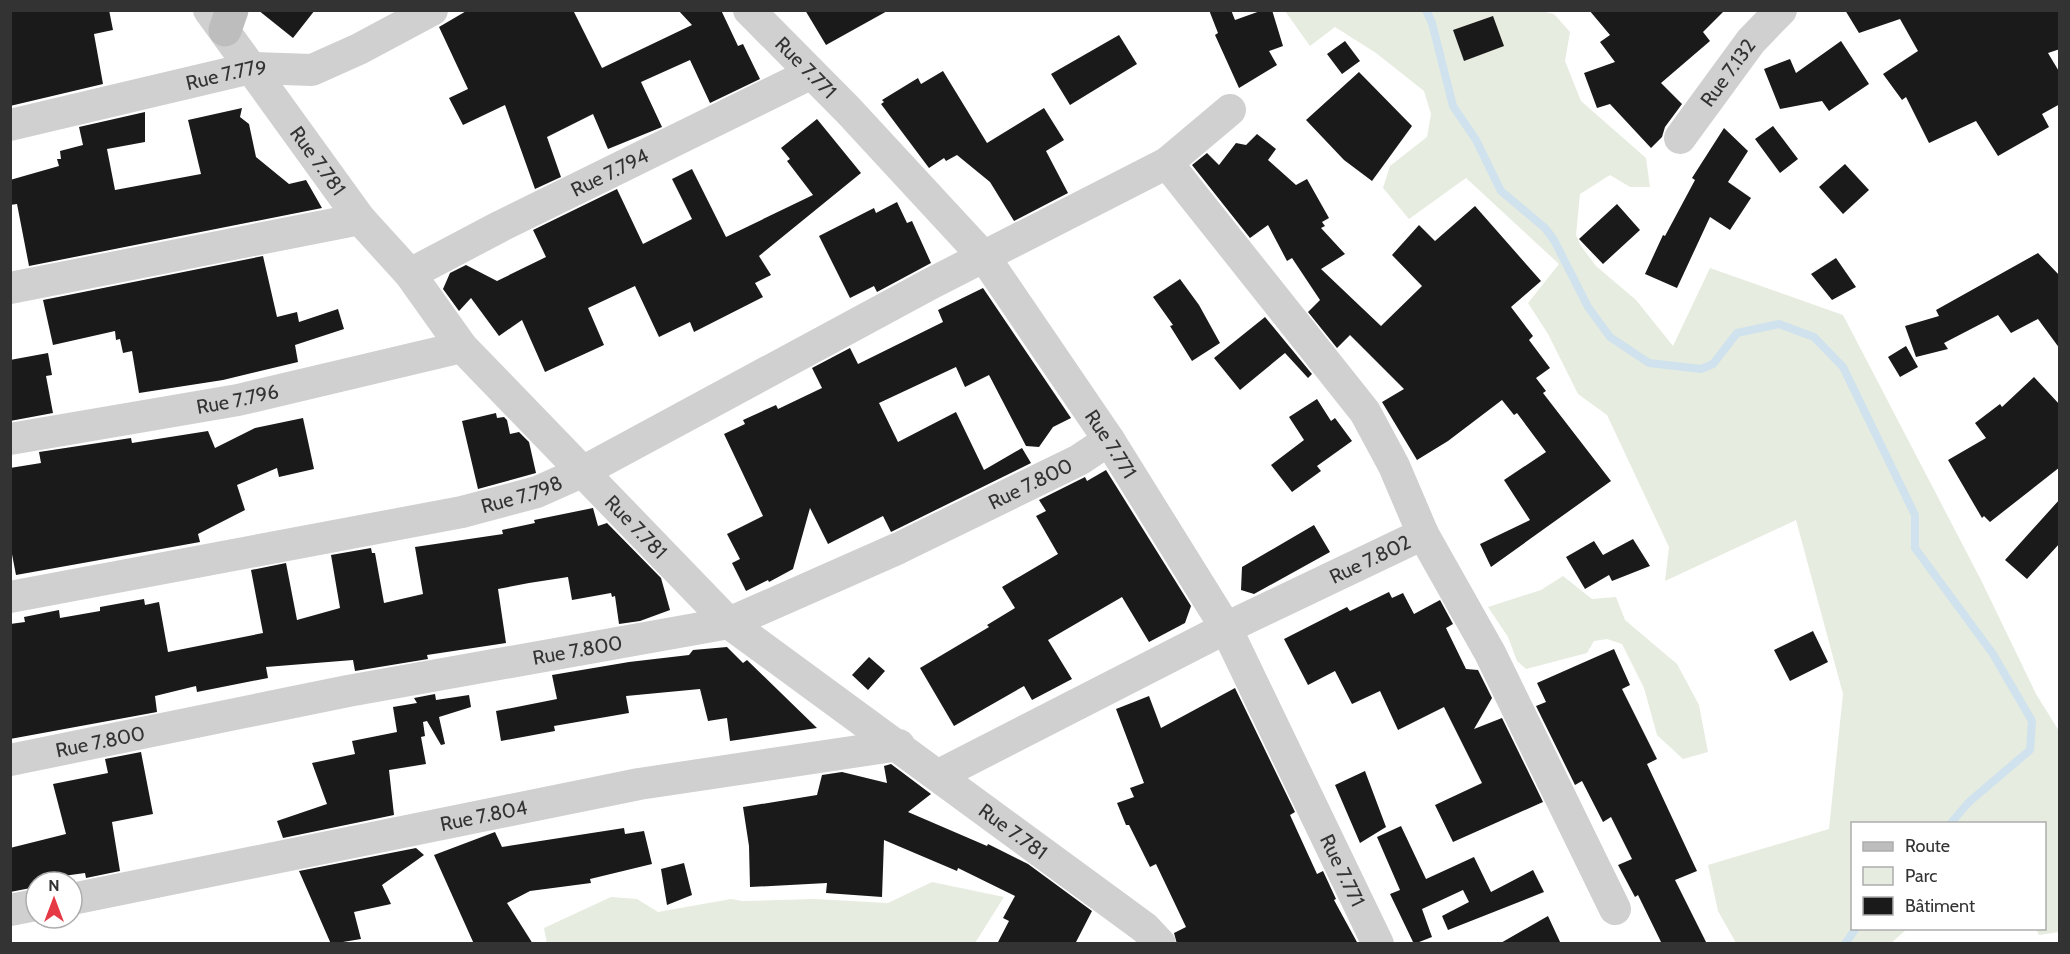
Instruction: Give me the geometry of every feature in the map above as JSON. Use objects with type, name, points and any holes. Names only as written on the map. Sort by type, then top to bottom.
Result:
[{"type":"street","name":"Rue 7.779","points":[[10,124],[251,68],[312,70],[359,50],[432,10]]},
{"type":"street","name":"Rue 7.771","points":[[749,10],[848,110],[985,258],[1109,440],[1226,628],[1378,944]]},
{"type":"street","name":"Rue 7.132","points":[[1680,138],[1744,49],[1781,10]]},
{"type":"street","name":"Rue 7.781","points":[[222,17],[251,68],[360,219],[410,274],[462,347],[729,623],[899,745],[1145,928],[1160,944]]},
{"type":"street","name":"Rue 7.794","points":[[410,274],[501,226],[810,74]]},
{"type":"street","name":"Rue 7.798","points":[[10,597],[462,512],[537,492],[584,471],[933,283],[1167,163],[1230,110]]},
{"type":"street","points":[[1167,163],[1365,412],[1394,466],[1423,534]]},
{"type":"street","points":[[10,288],[360,219]]},
{"type":"street","name":"Rue 7.796","points":[[10,439],[238,400],[462,347]]},
{"type":"street","name":"Rue 7.800","points":[[10,760],[348,691],[729,623],[899,548],[1078,460],[1109,440]]},
{"type":"street","name":"Rue 7.802","points":[[939,775],[1226,628],[1423,534],[1490,653],[1615,909]]},
{"type":"street","name":"Rue 7.804","points":[[84,897],[639,784],[899,745]]},
{"type":"green space","points":[[1536,10],[1554,14],[1570,32],[1565,61],[1581,101],[1646,158],[1650,187],[1630,187],[1610,175],[1580,194],[1576,235],[1596,266],[1636,300],[1673,346],[1710,268],[1843,315],[1981,580],[2036,694],[2059,731],[2059,932],[2039,935],[2036,930],[2046,930],[2046,822],[1851,822],[1851,930],[1906,930],[1891,943],[1736,943],[1718,911],[1708,865],[1829,829],[1843,694],[1796,520],[1665,581],[1669,547],[1607,415],[1578,394],[1548,334],[1528,303],[1559,264],[1466,178],[1409,219],[1383,188],[1390,166],[1427,137],[1431,114],[1424,91],[1376,53],[1335,27],[1310,46],[1285,11]]},
{"type":"green space","points":[[1563,576],[1592,599],[1616,597],[1625,620],[1677,664],[1699,705],[1708,752],[1683,759],[1657,735],[1644,688],[1622,644],[1607,639],[1594,641],[1587,653],[1526,669],[1517,661],[1508,637],[1488,607],[1541,590]]},
{"type":"green space","points":[[932,882],[1004,897],[975,943],[547,944],[544,928],[611,897],[637,899],[658,912],[731,899],[742,901],[815,899],[888,903]]},
{"type":"building","points":[[10,10],[109,10],[113,30],[94,34],[103,84],[10,106]]},
{"type":"building","points":[[258,10],[315,10],[293,38]]},
{"type":"building","points":[[468,10],[573,10],[602,68],[692,25],[678,10],[721,10],[738,46],[743,44],[760,79],[710,103],[690,60],[641,82],[662,127],[608,149],[593,114],[547,137],[561,177],[535,189],[505,105],[463,125],[449,98],[468,89],[439,27]]},
{"type":"building","points":[[805,10],[889,10],[826,45]]},
{"type":"building","points":[[1209,10],[1231,10],[1235,20],[1263,10],[1272,10],[1283,46],[1269,51],[1277,65],[1239,88],[1215,35],[1218,33]]},
{"type":"building","points":[[1589,10],[1725,10],[1703,32],[1710,41],[1661,83],[1682,104],[1665,127],[1662,137],[1651,148],[1610,104],[1597,108],[1584,73],[1615,62],[1600,42],[1610,35]]},
{"type":"building","points":[[1845,10],[2060,10],[2060,49],[2048,53],[2060,73],[2060,104],[2042,114],[2049,127],[1998,156],[1976,121],[1929,143],[1906,97],[1902,100],[1883,74],[1918,51],[1900,19],[1859,33]]},
{"type":"building","points":[[1493,16],[1504,46],[1464,61],[1453,30]]},
{"type":"building","points":[[1119,35],[1137,64],[1070,105],[1051,74]]},
{"type":"building","points":[[1345,41],[1360,61],[1342,74],[1327,54]]},
{"type":"building","points":[[1841,41],[1869,84],[1829,111],[1822,101],[1780,109],[1764,69],[1790,59],[1796,73]]},
{"type":"building","points":[[943,71],[987,143],[1044,108],[1064,140],[1046,151],[1068,193],[1014,221],[990,182],[957,155],[946,161],[944,158],[929,168],[881,104],[884,102],[882,100],[918,78],[921,84]]},
{"type":"building","points":[[1359,72],[1412,126],[1372,181],[1344,160],[1306,120]]},
{"type":"building","points":[[242,108],[240,117],[249,124],[256,157],[289,184],[306,180],[322,208],[29,266],[17,204],[10,205],[10,180],[59,166],[57,159],[61,159],[60,151],[83,145],[79,127],[145,112],[145,142],[107,149],[115,190],[201,174],[188,120]]},
{"type":"building","points":[[817,119],[861,173],[759,256],[771,275],[755,283],[763,297],[694,332],[690,322],[659,337],[635,286],[588,308],[604,345],[545,372],[522,320],[499,336],[471,298],[459,311],[443,289],[450,273],[466,265],[497,281],[546,257],[533,230],[617,189],[643,244],[692,219],[672,179],[692,169],[726,237],[813,195],[787,161],[790,159],[781,148]]},
{"type":"building","points":[[1773,126],[1798,159],[1780,173],[1755,139]]},
{"type":"building","points":[[1724,128],[1748,151],[1728,182],[1751,198],[1730,230],[1710,217],[1677,288],[1645,274],[1663,235],[1665,236],[1695,180],[1692,178]]},
{"type":"building","points":[[1257,134],[1276,149],[1268,160],[1296,185],[1307,179],[1329,218],[1322,222],[1325,226],[1321,228],[1345,254],[1321,269],[1381,326],[1422,286],[1392,255],[1419,225],[1435,241],[1475,206],[1541,281],[1511,307],[1533,336],[1529,340],[1550,368],[1536,378],[1546,391],[1543,393],[1611,481],[1491,567],[1480,544],[1530,520],[1504,480],[1546,452],[1517,413],[1514,415],[1502,400],[1448,441],[1417,460],[1382,402],[1404,389],[1350,335],[1337,348],[1308,312],[1320,300],[1292,258],[1287,261],[1268,225],[1250,238],[1192,165],[1207,153],[1219,165],[1236,143],[1246,145]]},
{"type":"building","points":[[1845,164],[1869,190],[1843,214],[1819,187]]},
{"type":"building","points":[[897,202],[907,223],[912,221],[931,263],[877,292],[874,286],[850,298],[819,236],[874,208],[876,213]]},
{"type":"building","points":[[1617,204],[1640,230],[1603,264],[1579,239]]},
{"type":"building","points":[[2038,253],[2060,276],[2060,349],[2038,319],[2011,333],[1998,315],[1944,343],[1948,349],[1916,357],[1905,326],[1939,316],[1936,310]]},
{"type":"building","points":[[263,256],[277,317],[297,312],[299,322],[338,309],[344,329],[295,345],[298,362],[223,380],[139,393],[132,351],[123,353],[120,339],[116,340],[115,331],[53,345],[43,300]]},
{"type":"building","points":[[1836,258],[1856,287],[1832,300],[1811,274]]},
{"type":"building","points":[[1180,279],[1199,305],[1220,343],[1192,361],[1170,326],[1173,325],[1153,297]]},
{"type":"building","points":[[983,288],[1071,418],[1053,427],[1039,447],[1026,446],[989,375],[965,387],[956,367],[879,403],[898,442],[956,412],[984,470],[1022,448],[1031,463],[891,532],[883,516],[828,544],[810,508],[793,569],[746,591],[732,563],[740,559],[727,534],[763,516],[724,434],[745,424],[743,420],[776,405],[778,409],[822,388],[812,368],[850,348],[858,364],[943,322],[938,310]]},
{"type":"building","points":[[1265,317],[1312,374],[1308,378],[1285,353],[1240,390],[1214,358]]},
{"type":"building","points":[[1906,346],[1918,367],[1900,377],[1888,357]]},
{"type":"building","points":[[48,353],[52,375],[46,376],[53,413],[10,421],[10,360]]},
{"type":"building","points":[[2034,377],[2060,405],[2060,467],[1990,522],[1984,516],[1982,518],[1948,460],[1986,438],[1975,423],[2000,404],[2002,407]]},
{"type":"building","points":[[1317,399],[1331,421],[1335,418],[1352,441],[1317,466],[1321,471],[1292,492],[1271,465],[1304,440],[1289,417]]},
{"type":"building","points":[[496,413],[497,418],[504,417],[507,420],[510,434],[519,432],[529,442],[536,473],[478,489],[462,421]]},
{"type":"building","points":[[303,418],[314,469],[279,477],[277,468],[237,485],[245,510],[198,534],[200,542],[16,575],[10,544],[10,468],[41,463],[39,452],[131,438],[132,443],[208,431],[215,448],[255,428]]},
{"type":"building","points":[[1106,470],[1191,606],[1185,623],[1149,642],[1122,597],[1048,640],[1072,679],[1032,700],[1024,686],[954,726],[920,668],[989,627],[987,625],[1015,608],[1002,587],[1058,554],[1036,516],[1046,511],[1039,500],[1085,477],[1087,481]]},
{"type":"building","points":[[2060,499],[2060,543],[2027,579],[2005,560]]},
{"type":"building","points":[[593,508],[598,526],[607,523],[661,578],[670,610],[640,621],[619,624],[615,596],[612,597],[611,593],[572,600],[568,577],[498,589],[506,643],[427,655],[428,659],[355,671],[353,660],[266,667],[268,678],[197,692],[196,686],[155,696],[157,712],[10,739],[10,624],[25,622],[24,617],[59,610],[60,618],[100,611],[100,607],[144,599],[145,605],[159,602],[168,652],[263,633],[251,570],[286,563],[297,620],[340,608],[331,555],[371,548],[372,553],[375,553],[384,603],[423,594],[415,547],[503,534],[502,530],[535,523],[534,520]]},
{"type":"building","points":[[1314,525],[1330,552],[1254,594],[1241,590],[1242,567]]},
{"type":"building","points":[[1633,539],[1650,566],[1612,581],[1609,575],[1585,589],[1566,557],[1594,541],[1603,555]]},
{"type":"building","points":[[1389,592],[1392,598],[1403,593],[1414,614],[1440,600],[1453,624],[1446,628],[1466,669],[1478,670],[1492,698],[1474,729],[1502,718],[1543,802],[1453,842],[1435,805],[1482,783],[1444,707],[1398,730],[1380,691],[1352,704],[1335,671],[1308,685],[1284,639],[1347,607],[1350,611]]},
{"type":"building","points":[[1813,631],[1828,662],[1790,681],[1774,650]]},
{"type":"building","points":[[727,647],[743,663],[747,660],[817,728],[730,741],[727,718],[708,721],[700,689],[626,696],[629,713],[554,726],[555,731],[501,741],[496,711],[557,699],[552,675],[689,655],[693,650]]},
{"type":"building","points":[[1614,649],[1630,685],[1622,689],[1657,759],[1647,764],[1697,871],[1675,880],[1707,944],[1662,944],[1638,895],[1635,897],[1618,865],[1632,859],[1611,817],[1603,822],[1582,781],[1575,785],[1536,706],[1546,702],[1537,683]]},
{"type":"building","points":[[869,657],[885,671],[868,690],[852,675]]},
{"type":"building","points":[[1235,688],[1295,812],[1290,815],[1317,874],[1323,871],[1336,899],[1334,900],[1358,944],[1177,944],[1174,933],[1186,927],[1156,864],[1150,867],[1129,825],[1126,825],[1117,803],[1134,797],[1130,788],[1144,783],[1116,709],[1149,696],[1161,728]]},
{"type":"building","points":[[435,694],[436,700],[469,695],[471,707],[439,717],[445,744],[441,745],[427,721],[423,722],[425,736],[421,737],[426,764],[389,770],[394,815],[283,838],[277,821],[327,804],[312,763],[355,754],[352,741],[397,732],[393,707],[417,703],[414,698]]},
{"type":"building","points":[[141,752],[153,814],[112,822],[120,871],[86,878],[84,870],[24,870],[24,889],[10,892],[10,848],[66,834],[53,784],[108,773],[105,759]]},
{"type":"building","points":[[891,764],[931,794],[908,812],[987,846],[988,844],[1028,864],[1092,911],[1075,944],[997,944],[1009,921],[1003,918],[1015,896],[958,868],[957,871],[884,840],[882,897],[826,893],[827,883],[750,887],[749,846],[743,807],[817,795],[822,775],[842,772],[887,783],[884,766]]},
{"type":"building","points":[[1365,771],[1386,827],[1360,843],[1335,785]]},
{"type":"building","points":[[1401,826],[1426,879],[1474,857],[1491,892],[1533,870],[1544,892],[1448,930],[1442,916],[1469,902],[1463,890],[1422,909],[1432,937],[1414,944],[1390,894],[1400,890],[1377,837]]},
{"type":"building","points":[[624,828],[625,834],[644,831],[652,864],[590,879],[591,883],[530,891],[507,903],[533,944],[474,944],[434,855],[495,832],[502,847]]},
{"type":"building","points":[[416,848],[424,855],[382,885],[391,904],[354,912],[361,939],[331,944],[299,871]]},
{"type":"building","points":[[684,863],[692,895],[667,905],[661,869]]},
{"type":"building","points":[[1548,916],[1561,944],[1499,944]]},
{"type":"waterway","points":[[1426,10],[1432,23],[1453,106],[1476,140],[1501,191],[1545,228],[1554,240],[1588,307],[1610,337],[1649,363],[1701,369],[1713,364],[1737,333],[1779,324],[1814,337],[1843,367],[1915,515],[1915,548],[1993,654],[2032,721],[2030,750],[1969,802],[1952,822]]},
{"type":"waterway","points":[[1845,944],[1855,930]]}]
